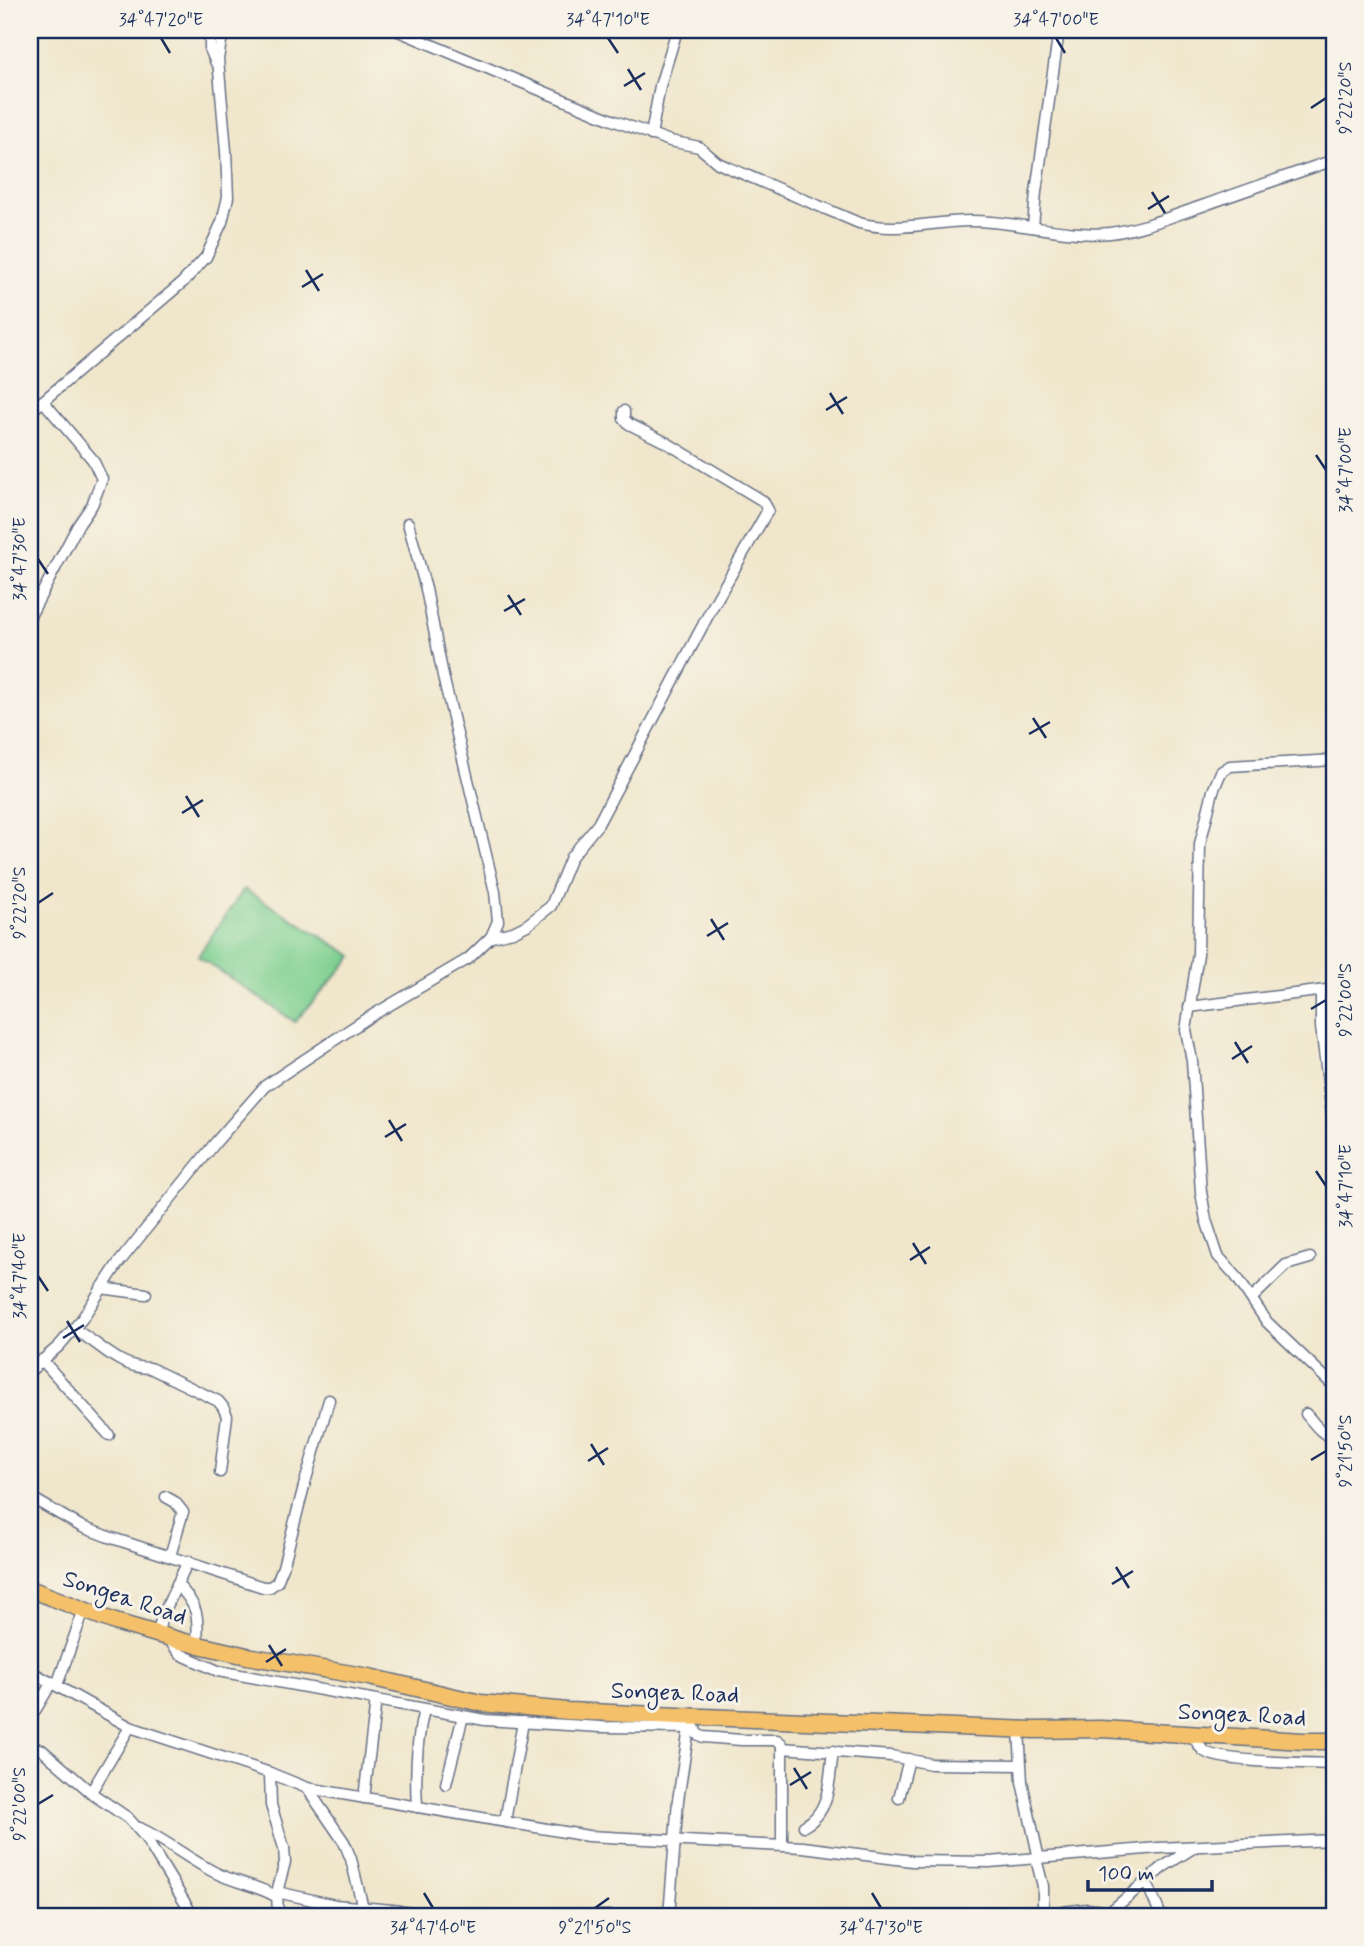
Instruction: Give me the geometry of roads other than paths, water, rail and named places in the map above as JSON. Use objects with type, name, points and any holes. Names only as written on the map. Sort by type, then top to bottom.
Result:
[{"type":"highway","name":"Songea Road","points":[[30,1589],[115,1622],[197,1644],[247,1656],[369,1677],[481,1703],[691,1724],[1101,1729],[1334,1741]]},
{"type":"street","points":[[211,30],[210,49],[218,68]]},
{"type":"street","points":[[30,412],[183,282],[206,257],[222,222],[228,197],[224,115],[218,68],[222,30]]},
{"type":"street","points":[[396,30],[651,135],[699,147],[718,163],[859,223],[878,228],[972,221],[1109,233],[1135,228],[1334,160]]},
{"type":"street","points":[[651,135],[660,86],[677,30]]},
{"type":"street","points":[[1033,227],[1059,30]]},
{"type":"street","points":[[30,616],[77,527],[92,505],[103,480],[93,460],[43,401]]},
{"type":"street","points":[[491,937],[513,932],[527,925],[551,906],[571,857],[598,824],[713,606],[768,510],[763,501],[667,443],[629,424],[624,419],[624,411]]},
{"type":"street","points":[[30,1371],[82,1319],[117,1265],[265,1086],[366,1019],[468,959],[491,937],[498,921],[495,892],[408,523]]},
{"type":"street","points":[[1334,760],[1230,766],[1220,772],[1200,844],[1198,954],[1186,1030],[1192,1061],[1201,1192],[1206,1220],[1218,1256],[1252,1298],[1267,1322],[1334,1386]]},
{"type":"street","points":[[1189,1007],[1334,989]]},
{"type":"street","points":[[1321,991],[1321,1027],[1334,1130]]},
{"type":"street","points":[[1252,1298],[1286,1265],[1310,1258]]},
{"type":"street","points":[[101,1288],[146,1294]]},
{"type":"street","points":[[73,1329],[124,1364],[150,1368],[218,1401],[227,1416],[220,1472]]},
{"type":"street","points":[[43,1360],[109,1436]]},
{"type":"street","points":[[30,1497],[82,1527],[263,1587],[270,1587],[277,1582],[292,1536],[330,1400]]},
{"type":"street","points":[[1306,1414],[1321,1432],[1334,1437]]},
{"type":"street","points":[[166,1497],[175,1502],[183,1512],[170,1556]]},
{"type":"street","points":[[188,1562],[162,1619],[162,1635],[180,1654],[218,1671],[463,1716],[601,1727],[691,1724]]},
{"type":"street","points":[[177,1584],[192,1601],[198,1613],[197,1644]]},
{"type":"street","points":[[30,1728],[33,1714],[54,1684],[84,1610]]},
{"type":"street","points":[[30,1671],[130,1727],[270,1773],[307,1788],[588,1836],[782,1845],[912,1861],[989,1862],[1334,1840]]},
{"type":"street","points":[[364,1798],[376,1700]]},
{"type":"street","points":[[417,1807],[415,1763],[424,1709]]},
{"type":"street","points":[[446,1784],[463,1716]]},
{"type":"street","points":[[505,1821],[523,1722]]},
{"type":"street","points":[[691,1724],[697,1734],[703,1737],[778,1740],[782,1744],[782,1845]]},
{"type":"street","points":[[669,1916],[674,1841],[691,1724]]},
{"type":"street","points":[[90,1792],[130,1727]]},
{"type":"street","points":[[1019,1729],[1022,1782],[1043,1886],[1043,1914]]},
{"type":"street","points":[[1191,1733],[1203,1750],[1209,1753],[1237,1759],[1334,1764]]},
{"type":"street","points":[[30,1746],[42,1750],[90,1792],[128,1818],[145,1837],[192,1916]]},
{"type":"street","points":[[782,1748],[891,1756],[931,1764],[1020,1765]]},
{"type":"street","points":[[804,1826],[818,1817],[824,1809],[833,1751]]},
{"type":"street","points":[[900,1797],[909,1759]]},
{"type":"street","points":[[270,1773],[271,1805],[284,1847],[285,1862],[277,1894],[278,1916]]},
{"type":"street","points":[[307,1788],[344,1842],[364,1912]]},
{"type":"street","points":[[134,1825],[173,1845],[217,1873],[277,1894],[364,1912],[393,1910],[427,1916]]},
{"type":"street","points":[[1027,1916],[1088,1909],[1107,1914],[1146,1881],[1196,1847]]},
{"type":"street","points":[[1146,1881],[1161,1916]]},
{"type":"street","points":[[593,1916],[610,1916]]}]
